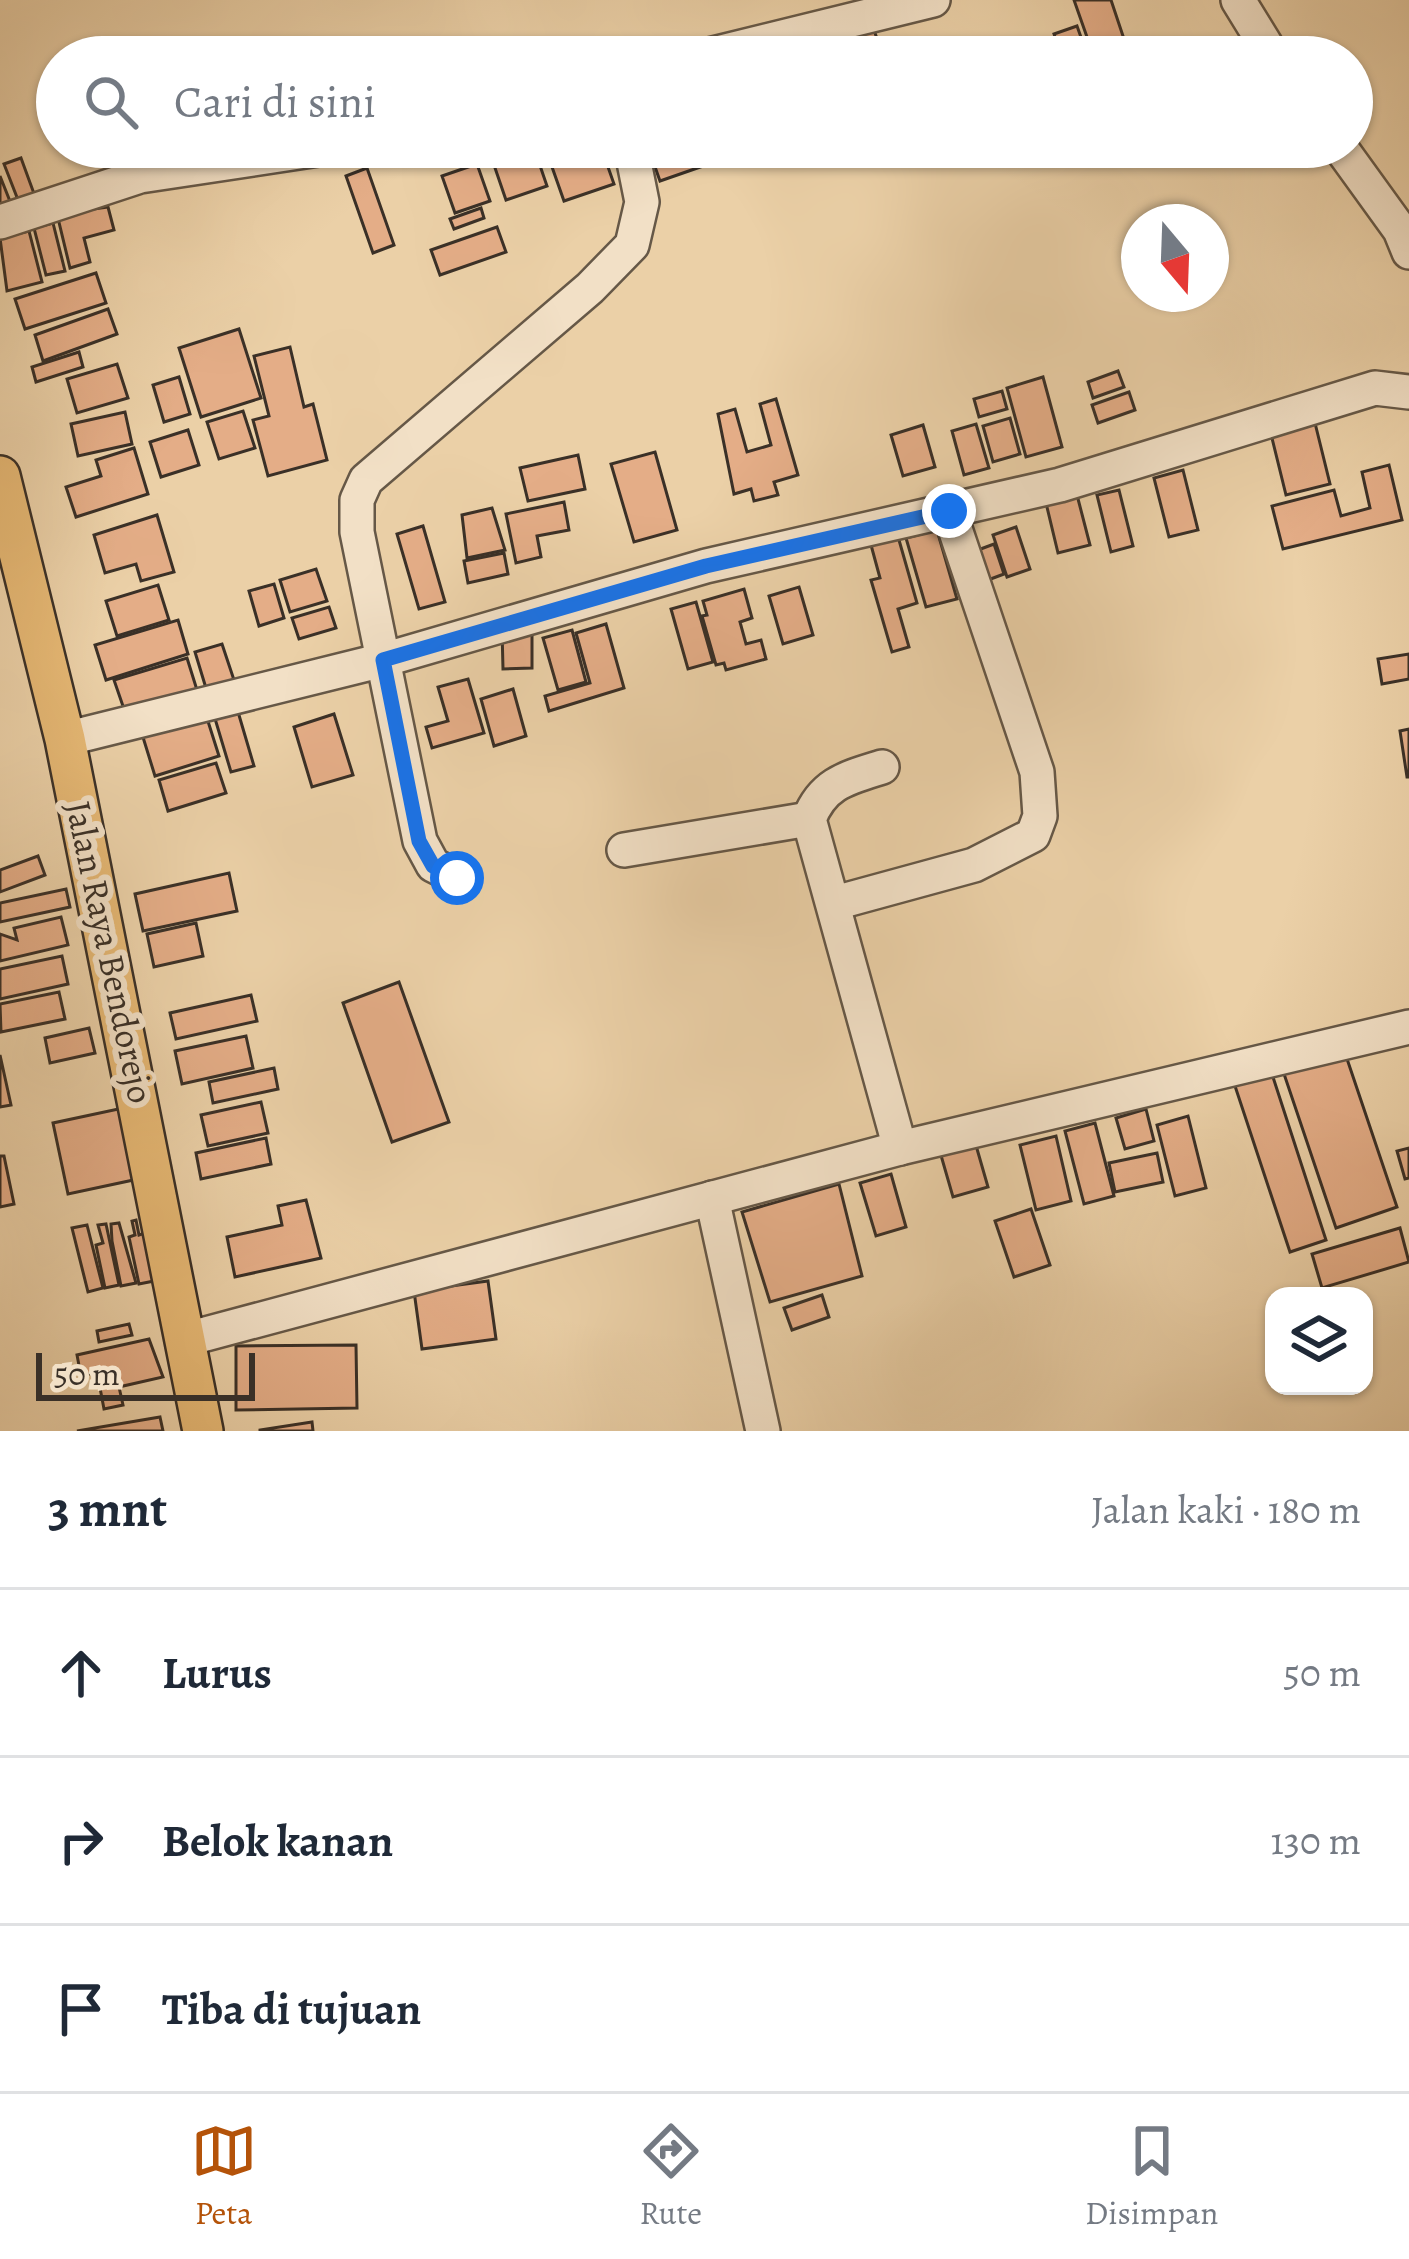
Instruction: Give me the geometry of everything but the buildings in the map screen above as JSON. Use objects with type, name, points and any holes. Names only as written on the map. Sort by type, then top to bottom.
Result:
[{"type":"main road","name":"Jalan Raya Bendorejo","points":[[0,476],[65,739],[203,1431]]},
{"type":"street","points":[[786,36],[933,0]]},
{"type":"street","points":[[1238,0],[1260,36]]},
{"type":"street","points":[[0,222],[140,176],[193,168]]},
{"type":"street","points":[[457,878],[433,866],[419,841],[357,532],[357,500],[366,480],[413,435],[590,289],[632,245],[642,202],[635,168]]},
{"type":"street","points":[[1355,168],[1400,230],[1409,252]]},
{"type":"street","points":[[65,739],[383,660],[706,566],[1060,485],[1375,388],[1407,385]]},
{"type":"street","points":[[835,903],[974,865],[1033,835],[1040,816],[1037,772],[949,511]]},
{"type":"street","points":[[882,767],[836,781],[817,797],[809,819],[900,1148]]},
{"type":"street","points":[[624,850],[809,819]]},
{"type":"street","points":[[187,1339],[900,1148],[1409,1027]]},
{"type":"street","points":[[712,1198],[763,1431]]},
{"type":"route","points":[[457,878],[433,866],[419,841],[383,660],[706,566],[949,511]]}]
